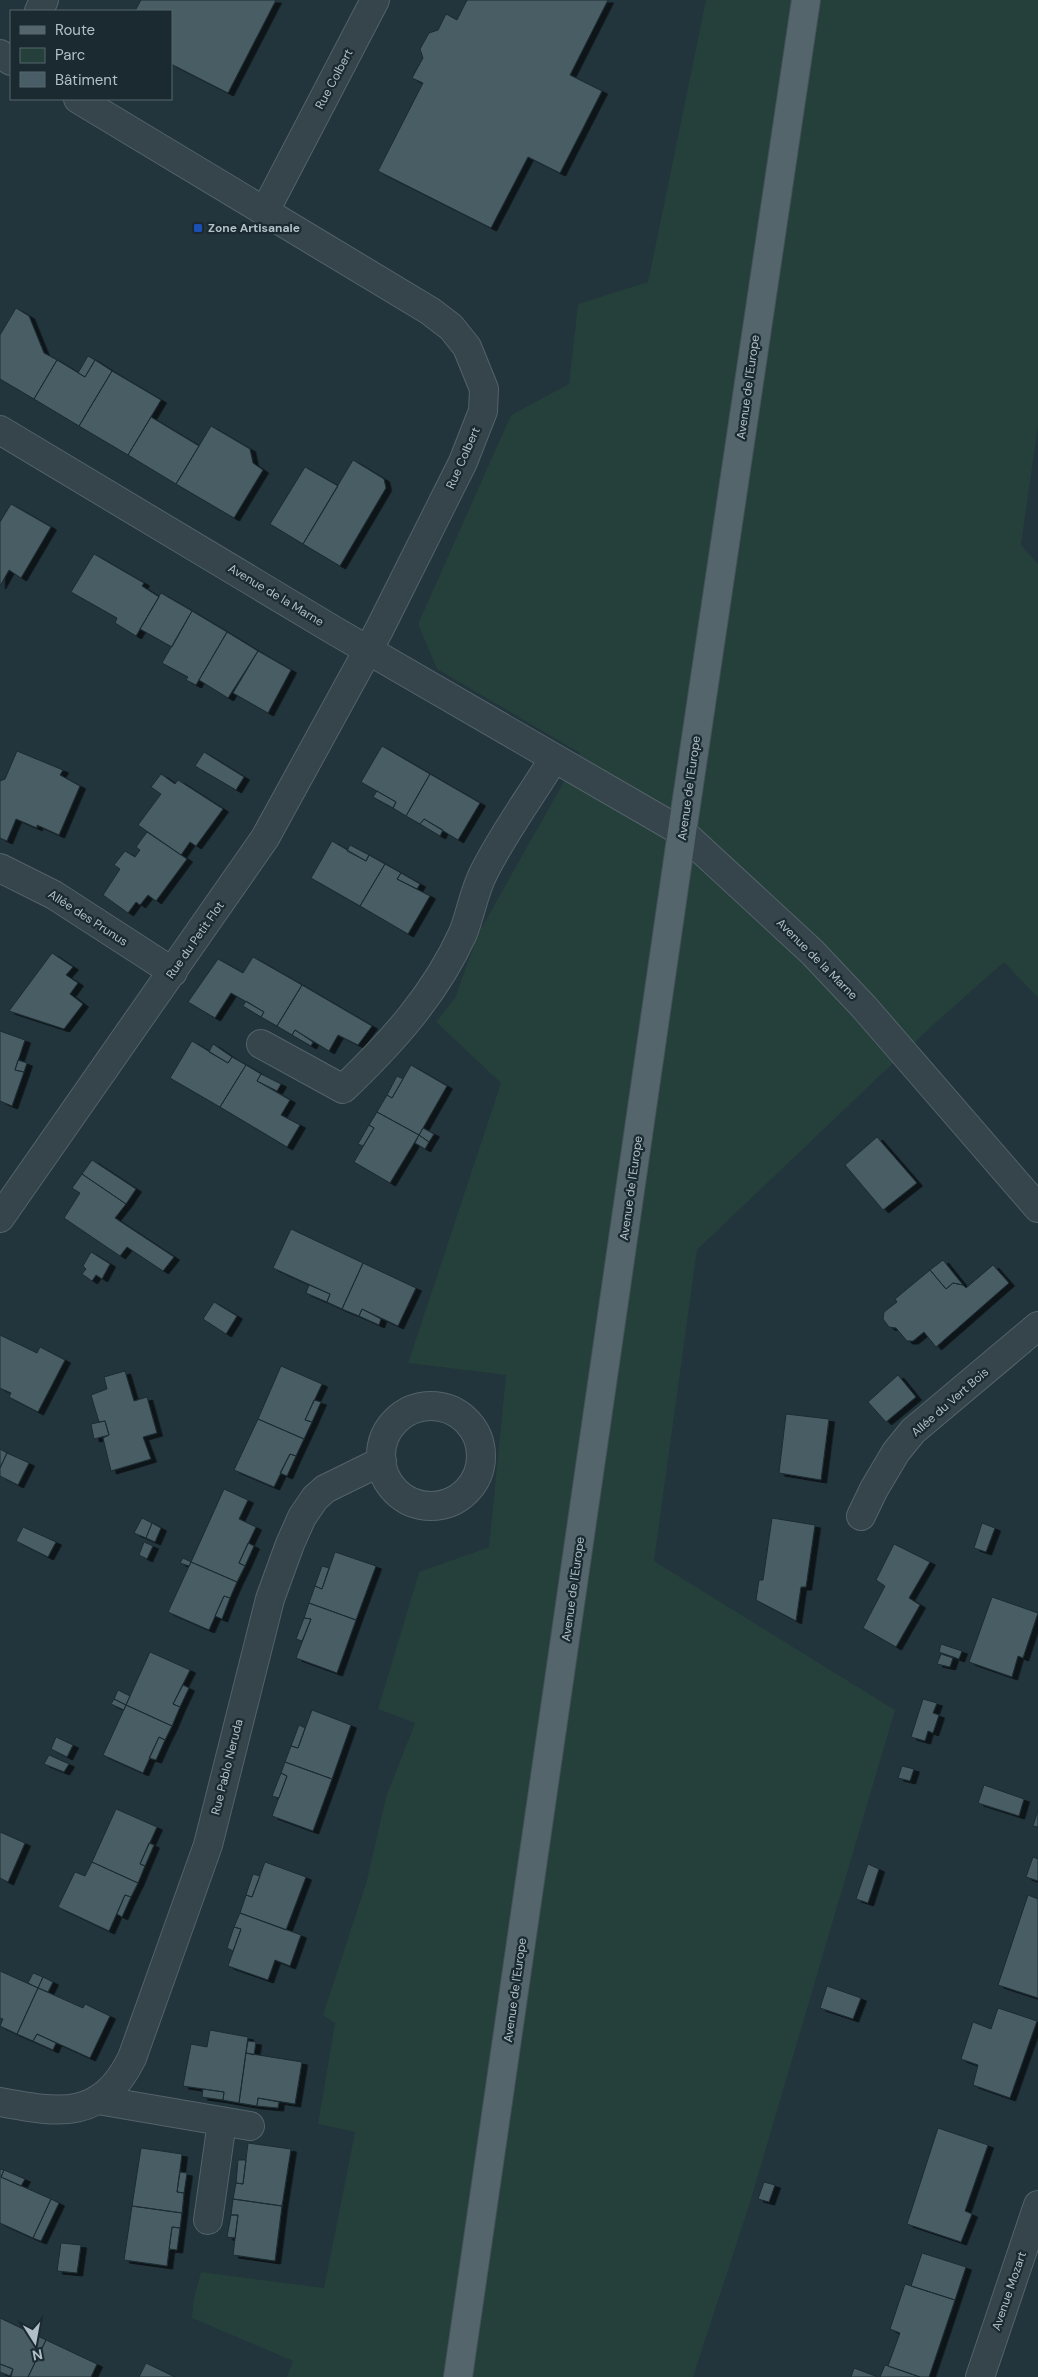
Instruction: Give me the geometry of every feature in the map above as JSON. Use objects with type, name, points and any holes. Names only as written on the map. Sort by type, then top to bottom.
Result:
[{"type":"main road","name":"Avenue de l'Europe","points":[[458,2377],[682,832],[806,0]]},
{"type":"street","name":"Rue Colbert","points":[[265,211],[375,0]]},
{"type":"street","name":"Rue Colbert","points":[[80,100],[430,311],[451,328],[467,347],[484,389],[483,411],[463,462],[368,648]]},
{"type":"street","name":"Avenue de la Marne","points":[[0,430],[682,832],[812,952],[864,1006],[1038,1208]]},
{"type":"street","name":"Rue du Petit Flot","points":[[0,1218],[266,838],[368,648]]},
{"type":"street","points":[[261,1044],[343,1089],[380,1054],[416,1012],[433,988],[463,932],[483,873],[554,758]]},
{"type":"street","name":"Allée des Prunus","points":[[0,868],[54,895],[173,972]]},
{"type":"street","name":"Allée du Vert Bois","points":[[861,1516],[892,1460],[913,1431],[1038,1326]]},
{"type":"street","name":"Rue Pablo Neruda","points":[[0,2102],[44,2110],[80,2108],[98,2100],[114,2088],[132,2058],[208,1845],[270,1599],[290,1544],[302,1517],[315,1498],[325,1489],[382,1461]]},
{"type":"street","name":"Rue Pablo Neruda","points":[[98,2100],[250,2126]]},
{"type":"street","points":[[208,2220],[222,2122]]},
{"type":"street","name":"Avenue Mozart","points":[[980,2377],[1038,2206]]},
{"type":"green space","points":[[706,0],[1038,0],[1038,426],[1021,545],[1038,564],[1038,998],[1004,962],[933,1025],[697,1250],[654,1561],[895,1710],[749,2206],[693,2377],[287,2377],[293,2361],[192,2318],[194,2298],[201,2272],[324,2288],[355,2132],[318,2124],[335,2023],[323,2015],[367,1880],[386,1797],[415,1723],[378,1709],[419,1572],[489,1547],[506,1375],[408,1363],[501,1083],[436,1022],[455,998],[478,934],[580,753],[437,669],[418,624],[511,415],[569,384],[578,304],[648,282]]},
{"type":"building","points":[[141,0],[276,0],[228,93],[172,65],[172,10],[136,10]]},
{"type":"building","points":[[467,0],[608,0],[570,75],[602,91],[560,173],[528,157],[491,228],[378,171],[423,83],[412,78],[423,58],[420,49],[429,33],[438,30],[446,14],[457,20]]},
{"type":"building","points":[[16,308],[29,316],[44,353],[57,360],[34,399],[0,379],[0,335]]},
{"type":"building","points":[[88,356],[95,360],[85,377],[78,373]]},
{"type":"building","points":[[57,360],[85,377],[95,360],[112,371],[79,426],[34,399]]},
{"type":"building","points":[[112,371],[161,400],[128,455],[79,426]]},
{"type":"building","points":[[151,417],[199,446],[176,484],[128,455]]},
{"type":"building","points":[[211,426],[250,449],[253,463],[263,470],[234,518],[176,484]]},
{"type":"building","points":[[353,460],[384,479],[386,488],[340,566],[303,544]]},
{"type":"building","points":[[305,467],[338,486],[303,544],[270,524]]},
{"type":"building","points":[[11,504],[51,527],[21,578],[9,570],[0,586],[0,522]]},
{"type":"building","points":[[94,554],[144,583],[142,586],[159,597],[136,636],[115,623],[117,618],[71,592]]},
{"type":"building","points":[[161,593],[192,611],[172,647],[140,629]]},
{"type":"building","points":[[192,611],[227,632],[196,685],[186,680],[188,677],[162,663]]},
{"type":"building","points":[[227,632],[258,651],[228,698],[199,680]]},
{"type":"building","points":[[258,651],[291,670],[268,713],[233,693]]},
{"type":"building","points":[[382,746],[430,774],[406,816],[393,808],[396,802],[361,782]]},
{"type":"building","points":[[17,751],[63,770],[60,775],[80,786],[59,835],[37,825],[37,828],[16,819],[7,841],[0,838],[0,781],[5,779]]},
{"type":"building","points":[[204,752],[244,777],[236,790],[195,766]]},
{"type":"building","points":[[161,774],[175,784],[178,780],[223,809],[196,846],[190,842],[181,855],[138,825],[161,794],[151,787]]},
{"type":"building","points":[[430,774],[480,803],[458,840],[424,819],[420,824],[406,816]]},
{"type":"building","points":[[377,791],[396,802],[393,808],[373,797]]},
{"type":"building","points":[[424,819],[443,830],[440,836],[420,824]]},
{"type":"building","points":[[147,832],[187,859],[156,901],[148,895],[140,905],[136,902],[128,913],[103,895],[120,869],[114,865],[125,851],[135,857],[140,850],[136,847]]},
{"type":"building","points":[[332,841],[366,861],[369,855],[385,864],[360,906],[311,878]]},
{"type":"building","points":[[350,845],[369,855],[366,861],[347,851]]},
{"type":"building","points":[[385,864],[401,873],[397,879],[430,896],[408,934],[360,906]]},
{"type":"building","points":[[401,873],[420,884],[417,889],[397,879]]},
{"type":"building","points":[[52,953],[73,967],[66,975],[78,983],[70,994],[83,1004],[64,1029],[9,1011]]},
{"type":"building","points":[[253,957],[302,985],[277,1026],[261,1017],[264,1012],[231,993],[215,1018],[188,1002],[218,959],[243,973]]},
{"type":"building","points":[[302,985],[372,1026],[358,1045],[338,1035],[329,1051],[295,1030],[292,1035],[277,1026]]},
{"type":"building","points":[[246,1001],[264,1012],[261,1017],[243,1006]]},
{"type":"building","points":[[295,1030],[313,1042],[311,1046],[292,1035]]},
{"type":"building","points":[[0,1031],[25,1040],[15,1070],[24,1072],[12,1106],[0,1101]]},
{"type":"building","points":[[192,1041],[228,1063],[232,1057],[246,1065],[220,1107],[170,1078]]},
{"type":"building","points":[[213,1044],[232,1057],[228,1063],[209,1052]]},
{"type":"building","points":[[18,1060],[27,1063],[24,1072],[15,1070]]},
{"type":"building","points":[[246,1065],[261,1074],[257,1081],[290,1100],[281,1115],[300,1125],[287,1147],[220,1107]]},
{"type":"building","points":[[411,1065],[447,1086],[419,1135],[377,1112],[387,1095],[392,1098]]},
{"type":"building","points":[[261,1074],[281,1084],[277,1091],[257,1081]]},
{"type":"building","points":[[397,1076],[403,1079],[392,1098],[387,1095]]},
{"type":"building","points":[[377,1112],[419,1135],[390,1183],[354,1162],[374,1128],[369,1125]]},
{"type":"building","points":[[369,1125],[374,1128],[363,1146],[358,1144]]},
{"type":"building","points":[[423,1128],[434,1134],[429,1142],[419,1135]]},
{"type":"building","points":[[419,1135],[429,1142],[425,1149],[415,1143]]},
{"type":"building","points":[[877,1137],[917,1183],[883,1210],[845,1165]]},
{"type":"building","points":[[92,1160],[136,1189],[126,1204],[82,1174]]},
{"type":"building","points":[[82,1174],[126,1204],[115,1218],[174,1257],[163,1271],[127,1247],[120,1256],[64,1218],[80,1193],[72,1188]]},
{"type":"building","points":[[291,1229],[363,1263],[342,1309],[327,1302],[330,1294],[273,1268]]},
{"type":"building","points":[[91,1252],[110,1264],[102,1279],[96,1275],[92,1281],[82,1274],[86,1269],[83,1266]]},
{"type":"building","points":[[943,1260],[963,1285],[953,1283],[946,1289],[930,1270]]},
{"type":"building","points":[[363,1263],[416,1288],[398,1326],[362,1309],[359,1316],[342,1309]]},
{"type":"building","points":[[993,1265],[1009,1283],[936,1347],[924,1332],[913,1341],[907,1341],[896,1328],[889,1327],[883,1319],[884,1312],[897,1302],[895,1299],[930,1270],[946,1289],[953,1283],[963,1285],[966,1288]]},
{"type":"building","points":[[309,1285],[330,1294],[327,1302],[306,1293]]},
{"type":"building","points":[[214,1302],[237,1316],[226,1334],[203,1319]]},
{"type":"building","points":[[362,1309],[381,1319],[379,1325],[359,1316]]},
{"type":"building","points":[[0,1335],[37,1353],[40,1347],[65,1360],[38,1412],[9,1397],[11,1393],[0,1388]]},
{"type":"building","points":[[281,1366],[322,1384],[305,1420],[312,1422],[304,1439],[258,1419]]},
{"type":"building","points":[[125,1371],[134,1401],[147,1397],[157,1433],[143,1437],[151,1459],[111,1471],[103,1438],[109,1435],[105,1421],[99,1422],[91,1395],[107,1389],[104,1377]]},
{"type":"building","points":[[898,1375],[916,1397],[886,1422],[868,1402]]},
{"type":"building","points":[[314,1400],[321,1402],[312,1422],[305,1420]]},
{"type":"building","points":[[786,1414],[829,1419],[821,1480],[779,1473]]},
{"type":"building","points":[[258,1419],[304,1439],[296,1456],[290,1454],[274,1487],[234,1470]]},
{"type":"building","points":[[105,1421],[109,1435],[94,1439],[91,1424]]},
{"type":"building","points":[[0,1449],[7,1453],[0,1468]]},
{"type":"building","points":[[7,1453],[29,1463],[18,1485],[0,1476],[0,1468]]},
{"type":"building","points":[[290,1454],[296,1456],[287,1476],[280,1473]]},
{"type":"building","points":[[224,1489],[248,1500],[239,1519],[256,1527],[239,1563],[245,1566],[237,1582],[191,1562]]},
{"type":"building","points":[[142,1518],[152,1523],[146,1538],[134,1533]]},
{"type":"building","points":[[772,1518],[815,1525],[806,1587],[801,1587],[796,1621],[756,1600],[759,1580],[763,1580]]},
{"type":"building","points":[[152,1523],[161,1528],[155,1542],[146,1538]]},
{"type":"building","points":[[982,1523],[995,1528],[986,1552],[974,1548]]},
{"type":"building","points":[[23,1527],[56,1542],[48,1557],[16,1541]]},
{"type":"building","points":[[144,1542],[153,1546],[147,1559],[139,1555]]},
{"type":"building","points":[[248,1543],[254,1546],[245,1566],[239,1563]]},
{"type":"building","points":[[894,1544],[930,1562],[909,1598],[920,1605],[896,1647],[863,1628],[885,1586],[876,1580]]},
{"type":"building","points":[[335,1552],[376,1566],[356,1620],[309,1603],[315,1586],[322,1589]]},
{"type":"building","points":[[183,1558],[191,1562],[189,1566],[180,1563]]},
{"type":"building","points":[[191,1562],[237,1582],[230,1598],[224,1596],[209,1630],[168,1612]]},
{"type":"building","points":[[322,1566],[329,1568],[322,1589],[315,1586]]},
{"type":"building","points":[[224,1596],[230,1598],[222,1619],[215,1616]]},
{"type":"building","points":[[992,1597],[1038,1613],[1023,1658],[1018,1656],[1012,1677],[969,1662]]},
{"type":"building","points":[[309,1603],[356,1620],[337,1673],[296,1658],[311,1619],[304,1618]]},
{"type":"building","points":[[304,1618],[311,1619],[302,1641],[296,1639]]},
{"type":"building","points":[[941,1644],[962,1651],[959,1659],[939,1652]]},
{"type":"building","points":[[150,1652],[190,1670],[173,1704],[180,1707],[172,1726],[126,1705]]},
{"type":"building","points":[[941,1654],[953,1658],[950,1667],[937,1664]]},
{"type":"building","points":[[183,1685],[189,1688],[180,1707],[173,1704]]},
{"type":"building","points":[[118,1690],[130,1696],[126,1705],[114,1699]]},
{"type":"building","points":[[114,1699],[126,1705],[124,1710],[111,1704]]},
{"type":"building","points":[[923,1699],[937,1703],[933,1713],[939,1715],[933,1733],[928,1731],[925,1741],[911,1737]]},
{"type":"building","points":[[126,1705],[172,1726],[165,1740],[159,1737],[143,1773],[103,1755]]},
{"type":"building","points":[[312,1710],[351,1725],[332,1779],[285,1762],[291,1746],[298,1748]]},
{"type":"building","points":[[299,1725],[305,1728],[298,1748],[291,1746]]},
{"type":"building","points":[[56,1737],[73,1745],[67,1757],[51,1749]]},
{"type":"building","points":[[159,1737],[165,1740],[156,1760],[149,1758]]},
{"type":"building","points":[[49,1755],[69,1764],[64,1772],[44,1764]]},
{"type":"building","points":[[285,1762],[332,1779],[313,1831],[272,1816],[287,1776],[281,1773]]},
{"type":"building","points":[[902,1766],[914,1769],[910,1781],[898,1778]]},
{"type":"building","points":[[281,1773],[287,1776],[279,1798],[272,1796]]},
{"type":"building","points":[[984,1785],[1024,1799],[1019,1816],[978,1803]]},
{"type":"building","points":[[116,1809],[157,1827],[140,1864],[145,1866],[138,1883],[92,1862]]},
{"type":"building","points":[[1038,1810],[1038,1827],[1033,1826]]},
{"type":"building","points":[[0,1832],[25,1843],[8,1882],[0,1878]]},
{"type":"building","points":[[149,1843],[154,1845],[145,1866],[140,1864]]},
{"type":"building","points":[[1033,1857],[1038,1859],[1038,1881],[1026,1877]]},
{"type":"building","points":[[92,1862],[138,1883],[131,1897],[125,1895],[109,1931],[58,1907],[75,1872],[85,1876]]},
{"type":"building","points":[[265,1862],[306,1877],[286,1930],[240,1913],[246,1895],[252,1897]]},
{"type":"building","points":[[868,1864],[879,1869],[868,1903],[856,1899]]},
{"type":"building","points":[[253,1874],[260,1876],[252,1897],[246,1895]]},
{"type":"building","points":[[125,1895],[131,1897],[122,1917],[117,1914]]},
{"type":"building","points":[[1028,1895],[1038,1899],[1038,1998],[998,1985]]},
{"type":"building","points":[[240,1913],[301,1935],[290,1966],[275,1960],[268,1980],[228,1966],[241,1929],[234,1927]]},
{"type":"building","points":[[234,1927],[241,1929],[233,1951],[227,1948]]},
{"type":"building","points":[[0,1971],[38,1988],[17,2034],[0,2026],[3,2019],[0,2018]]},
{"type":"building","points":[[33,1973],[43,1977],[38,1988],[28,1983]]},
{"type":"building","points":[[43,1977],[53,1982],[48,1992],[38,1988]]},
{"type":"building","points":[[827,1986],[861,1998],[853,2019],[820,2008]]},
{"type":"building","points":[[38,1988],[83,2008],[85,2004],[110,2016],[90,2058],[37,2034],[33,2041],[17,2034]]},
{"type":"building","points":[[998,2008],[1037,2021],[1010,2098],[973,2085],[978,2065],[961,2059],[973,2022],[991,2029]]},
{"type":"building","points":[[210,2030],[248,2037],[239,2103],[223,2100],[224,2092],[183,2086],[191,2044],[207,2047]]},
{"type":"building","points":[[37,2034],[56,2043],[53,2050],[33,2041]]},
{"type":"building","points":[[248,2041],[256,2042],[254,2055],[246,2053]]},
{"type":"building","points":[[246,2053],[302,2062],[295,2104],[258,2098],[257,2106],[239,2103]]},
{"type":"building","points":[[203,2089],[224,2092],[223,2100],[202,2097]]},
{"type":"building","points":[[258,2098],[279,2102],[278,2108],[257,2106]]},
{"type":"building","points":[[938,2128],[988,2145],[965,2211],[972,2214],[961,2242],[907,2224]]},
{"type":"building","points":[[248,2143],[291,2149],[282,2206],[233,2199],[236,2183],[243,2184]]},
{"type":"building","points":[[141,2148],[182,2154],[177,2192],[184,2193],[182,2213],[132,2206]]},
{"type":"building","points":[[238,2160],[246,2160],[243,2184],[236,2183]]},
{"type":"building","points":[[0,2169],[4,2170],[1,2177],[51,2199],[33,2238],[0,2223]]},
{"type":"building","points":[[4,2170],[25,2179],[21,2186],[1,2177]]},
{"type":"building","points":[[180,2172],[187,2173],[184,2193],[177,2192]]},
{"type":"building","points":[[764,2182],[775,2185],[769,2202],[758,2199]]},
{"type":"building","points":[[51,2199],[59,2203],[41,2241],[33,2238]]},
{"type":"building","points":[[233,2199],[282,2206],[275,2261],[233,2255],[238,2215],[231,2215]]},
{"type":"building","points":[[132,2206],[182,2213],[180,2228],[172,2227],[167,2266],[124,2260]]},
{"type":"building","points":[[231,2215],[238,2215],[235,2238],[227,2237]]},
{"type":"building","points":[[172,2227],[180,2228],[177,2250],[169,2249]]},
{"type":"building","points":[[61,2243],[81,2245],[77,2273],[57,2271]]},
{"type":"building","points":[[922,2253],[966,2267],[955,2300],[911,2286]]},
{"type":"building","points":[[905,2284],[955,2300],[929,2377],[920,2377],[888,2366],[900,2333],[890,2329]]},
{"type":"building","points":[[0,2318],[46,2340],[28,2377],[11,2377],[13,2369],[0,2364]]},
{"type":"building","points":[[46,2340],[97,2364],[91,2377],[28,2377]]},
{"type":"building","points":[[146,2363],[175,2377],[139,2377]]},
{"type":"building","points":[[0,2364],[13,2369],[10,2376],[0,2372]]},
{"type":"building","points":[[885,2365],[888,2366],[920,2377],[880,2377]]},
{"type":"building","points":[[854,2368],[878,2377],[851,2377]]},
{"type":"place","name":"Zone Artisanale","points":[[198,228]]}]
